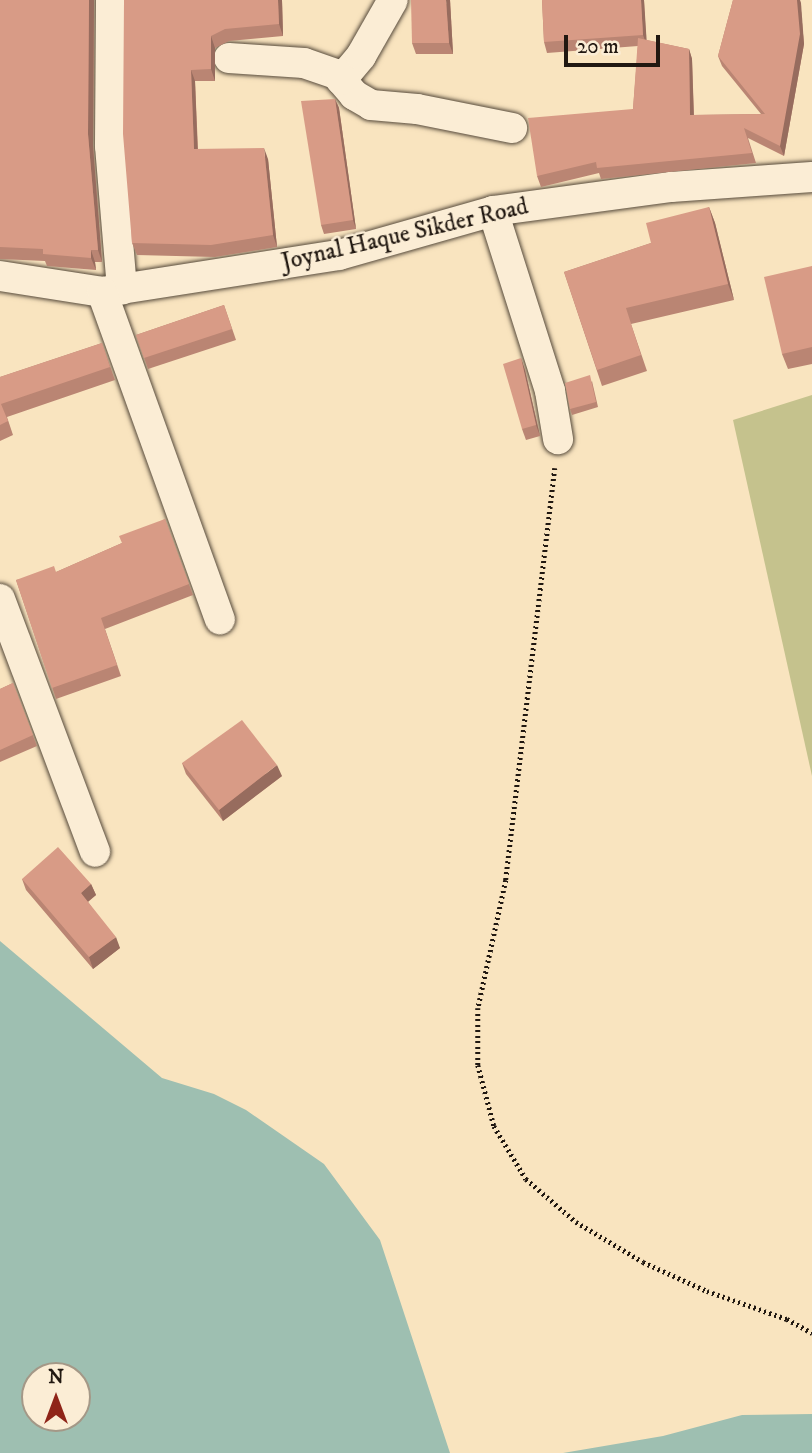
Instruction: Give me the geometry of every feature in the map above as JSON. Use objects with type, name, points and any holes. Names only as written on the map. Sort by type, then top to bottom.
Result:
[{"type":"street","points":[[111,0],[112,290],[220,619]]},
{"type":"street","points":[[341,80],[361,56],[393,0]]},
{"type":"street","points":[[229,58],[304,63],[341,80],[371,106],[417,109],[512,128]]},
{"type":"street","name":"Joynal Haque Sikder Road","points":[[0,276],[112,290],[339,255],[493,211],[671,187],[812,177]]},
{"type":"street","points":[[493,211],[550,391],[558,439]]},
{"type":"street","points":[[0,599],[94,852]]},
{"type":"path","points":[[558,439],[506,880],[478,1008],[478,1065],[494,1126],[526,1179],[576,1222],[643,1262],[707,1291],[787,1319],[812,1334]]},
{"type":"shaded area","points":[[812,395],[812,776],[733,420]]},
{"type":"shaded area","points":[[0,941],[162,1078],[214,1094],[246,1110],[324,1164],[380,1240],[450,1453],[0,1453]]},
{"type":"shaded area","points":[[812,1414],[812,1453],[563,1453],[663,1436],[742,1415]]},
{"type":"building","points":[[0,0],[89,0],[88,134],[98,250],[91,250],[91,258],[43,254],[43,249],[0,247]]},
{"type":"building","points":[[124,0],[278,0],[279,24],[225,29],[211,36],[211,69],[191,70],[194,149],[264,148],[273,235],[211,245],[132,243],[123,134]]},
{"type":"building","points":[[411,0],[446,0],[449,43],[412,43]]},
{"type":"building","points":[[542,0],[641,0],[643,35],[544,42]]},
{"type":"building","points":[[733,0],[797,0],[800,34],[780,146],[744,128],[752,153],[597,168],[596,162],[537,176],[528,118],[633,109],[638,38],[689,49],[690,115],[765,114],[718,56]]},
{"type":"building","points":[[335,99],[353,220],[321,225],[301,101]]},
{"type":"building","points":[[709,207],[728,284],[626,308],[641,355],[597,370],[564,272],[651,243],[646,223]]},
{"type":"building","points":[[812,266],[812,347],[782,354],[764,277]]},
{"type":"building","points":[[224,305],[232,329],[144,358],[136,335]]},
{"type":"building","points":[[102,343],[110,367],[1,404],[8,421],[0,425],[0,377]]},
{"type":"building","points":[[521,358],[536,425],[522,429],[503,364]]},
{"type":"building","points":[[590,375],[596,402],[570,409],[565,383]]},
{"type":"building","points":[[165,519],[189,584],[101,618],[117,665],[52,688],[16,580],[54,566],[56,572],[122,543],[119,536]]},
{"type":"building","points":[[13,683],[33,735],[0,750],[0,689]]},
{"type":"building","points":[[242,720],[277,765],[219,810],[182,763]]},
{"type":"building","points":[[58,847],[91,884],[81,893],[116,937],[89,957],[22,879]]}]
